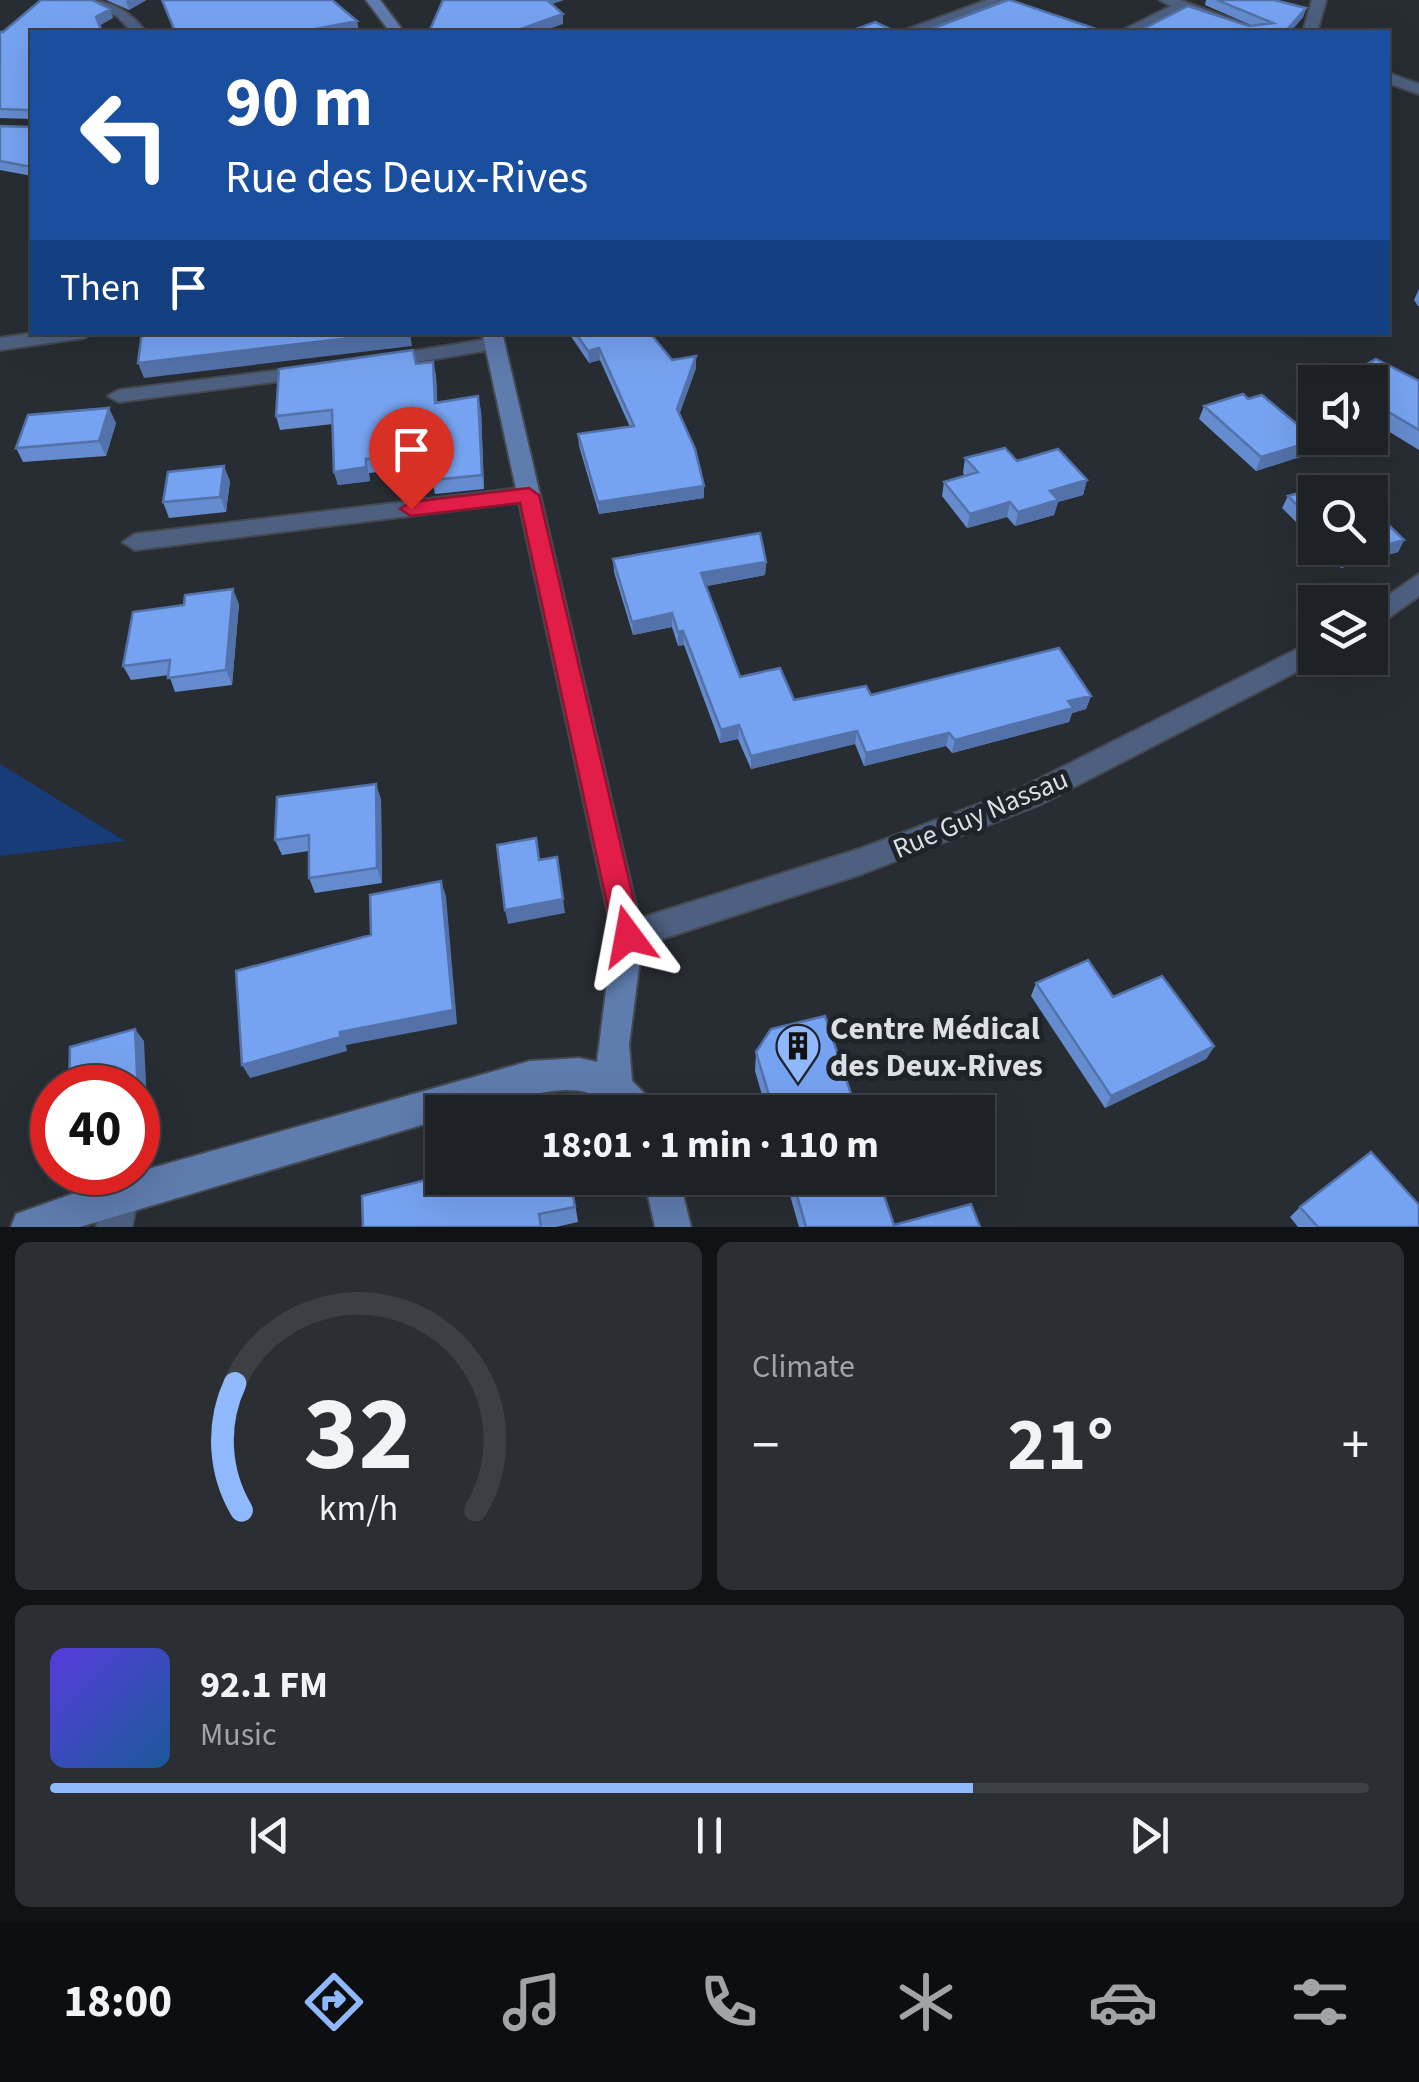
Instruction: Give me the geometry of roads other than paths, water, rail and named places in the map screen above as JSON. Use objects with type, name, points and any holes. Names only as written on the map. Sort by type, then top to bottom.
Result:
[{"type":"street","points":[[87,0],[122,13],[137,30]]},
{"type":"street","points":[[374,0],[395,30]]},
{"type":"street","points":[[913,30],[1000,0]]},
{"type":"street","points":[[1167,0],[1253,30]]},
{"type":"street","points":[[1311,30],[1319,0]]},
{"type":"street","points":[[1130,30],[1183,6]]},
{"type":"street","points":[[1390,79],[1419,89]]},
{"type":"street","points":[[0,344],[63,335]]},
{"type":"street","points":[[119,396],[345,367],[493,338],[628,936],[613,1045],[615,1083],[625,1095]]},
{"type":"street","points":[[135,542],[529,495]]},
{"type":"street","points":[[1388,608],[1419,583]]},
{"type":"street","name":"Rue Guy Nassau","points":[[628,936],[862,861],[1029,796],[1298,659]]},
{"type":"street","points":[[29,1227],[117,1211],[530,1077],[569,1072],[615,1083]]},
{"type":"street","points":[[666,1195],[673,1227]]},
{"type":"place","name":"Centre Médical des Deux-Rives","points":[[798,1084]]}]
